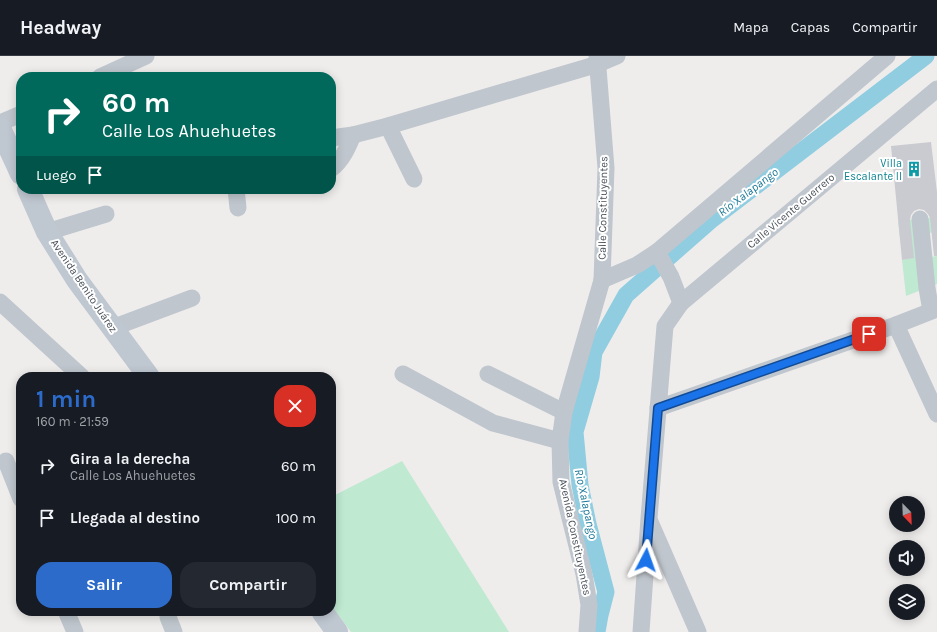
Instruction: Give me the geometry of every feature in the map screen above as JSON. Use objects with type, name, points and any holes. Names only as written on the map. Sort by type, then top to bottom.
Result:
[{"type":"main road","points":[[0,128],[16,163]]},
{"type":"main road","name":"Avenida Benito Juárez","points":[[30,194],[48,232],[77,280],[145,372]]},
{"type":"main road","points":[[326,616],[337,632]]},
{"type":"street","points":[[111,72],[146,56]]},
{"type":"street","points":[[336,137],[354,135],[388,126],[598,60],[617,56]]},
{"type":"street","points":[[602,280],[659,255],[887,56]]},
{"type":"street","name":"Calle Constituyentes","points":[[598,60],[606,168],[602,280]]},
{"type":"street","name":"Calle Vicente Guerrero","points":[[658,408],[665,326],[681,303],[937,89]]},
{"type":"street","points":[[0,124],[16,116]]},
{"type":"street","points":[[388,126],[414,179]]},
{"type":"street","points":[[336,166],[348,148],[354,135]]},
{"type":"street","points":[[237,194],[238,208]]},
{"type":"street","points":[[48,232],[106,214]]},
{"type":"street","points":[[641,632],[658,408],[896,325],[934,310],[927,288],[920,219]]},
{"type":"street","points":[[659,255],[671,277],[681,303]]},
{"type":"street","name":"Avenida Constituyentes","points":[[587,632],[589,605],[584,574],[561,482],[560,441],[564,412],[602,280]]},
{"type":"street","points":[[112,328],[192,298]]},
{"type":"street","points":[[0,302],[77,372]]},
{"type":"street","points":[[896,325],[937,414]]},
{"type":"street","points":[[403,374],[493,423],[560,441]]},
{"type":"street","points":[[488,374],[564,412]]},
{"type":"street","points":[[6,461],[16,486]]},
{"type":"street","points":[[649,518],[698,632]]},
{"type":"street","points":[[68,616],[75,632]]},
{"type":"green space","points":[[937,217],[937,232],[928,233],[930,257],[937,256],[937,284],[906,296],[902,260],[912,258],[910,238],[900,239],[898,221]]},
{"type":"green space","points":[[402,461],[509,632],[351,632],[336,612],[336,494]]},
{"type":"building","name":"Villa Escalante II","points":[[931,142],[937,192],[937,256],[934,256],[930,218],[924,210],[919,209],[914,211],[910,220],[914,258],[902,260],[891,146]]},
{"type":"waterway","name":"Río Xalapango","points":[[597,632],[606,592],[588,524],[580,485],[575,432],[591,377],[594,352],[626,295],[710,221],[926,56]]},
{"type":"place","name":"Villa Escalante II","points":[[914,169]]},
{"type":"route","points":[[646,560],[658,408],[869,334]]},
{"type":"water label","name":"Rio Xalapango","points":[[586,504]]}]
